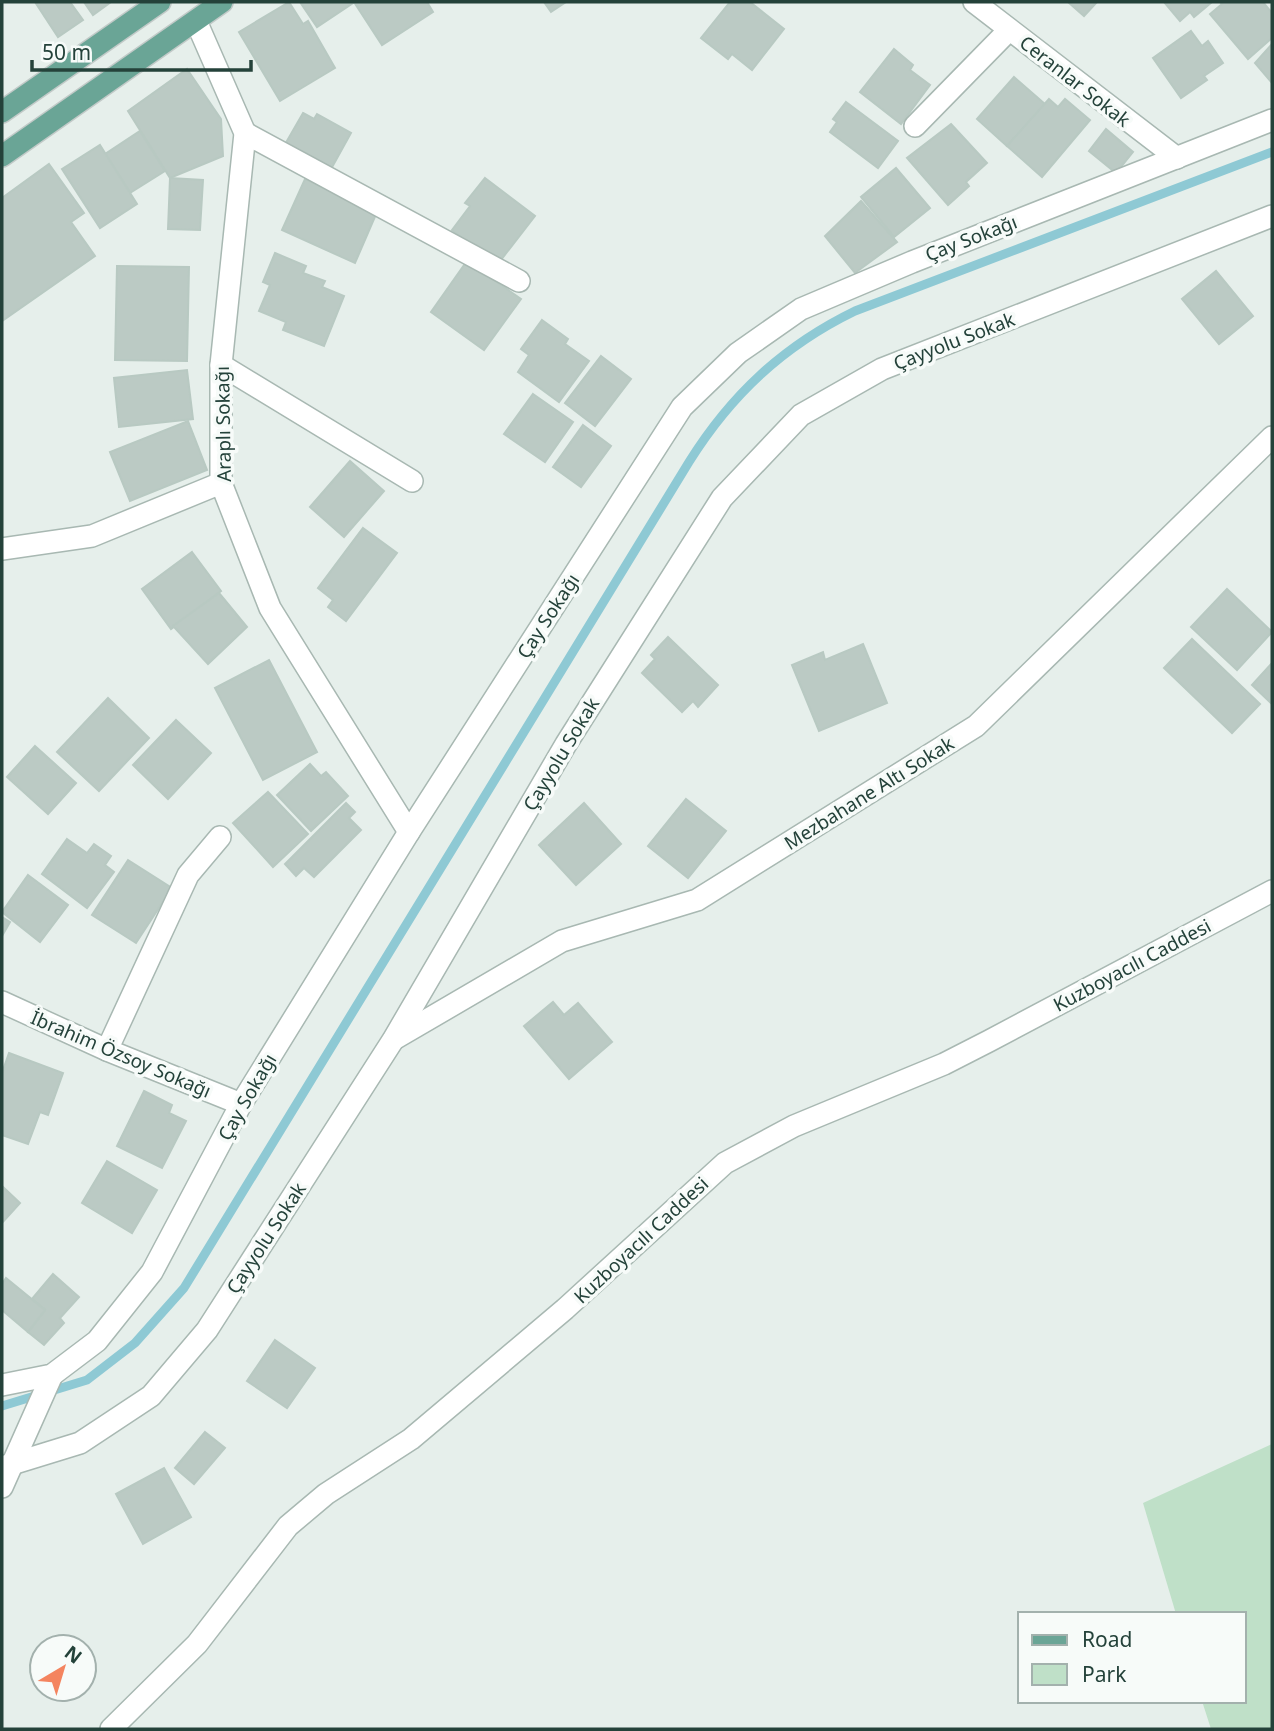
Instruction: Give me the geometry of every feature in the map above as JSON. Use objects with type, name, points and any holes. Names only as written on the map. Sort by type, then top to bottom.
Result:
[{"type":"main road","points":[[2,111],[160,2]]},
{"type":"main road","points":[[2,156],[222,2]]},
{"type":"street","name":"Ceranlar Sokak","points":[[974,2],[1177,158]]},
{"type":"street","name":"Araplı Sokağı","points":[[196,21],[245,133],[221,365],[221,483],[270,608],[409,832]]},
{"type":"street","points":[[915,126],[1009,30]]},
{"type":"street","name":"Çay Sokağı","points":[[52,1376],[97,1341],[152,1272],[242,1104],[409,832],[682,407],[738,353],[801,309],[912,261],[1272,120]]},
{"type":"street","points":[[245,133],[519,281]]},
{"type":"street","name":"Çayyolu Sokak","points":[[8,1466],[80,1443],[151,1396],[207,1330],[393,1040],[566,744],[722,498],[801,415],[882,369],[1272,216]]},
{"type":"street","points":[[221,365],[412,481]]},
{"type":"street","name":"Mezbahane Altı Sokak","points":[[393,1040],[562,941],[697,900],[976,726],[1272,437]]},
{"type":"street","points":[[2,549],[92,536],[221,483]]},
{"type":"street","points":[[107,1050],[188,875],[220,837]]},
{"type":"street","name":"Kuzboyacılı Caddesi","points":[[111,1729],[197,1644],[288,1526],[326,1494],[411,1439],[565,1309],[725,1163],[794,1126],[978,1047],[1272,891]]},
{"type":"street","name":"İbrahim Özsoy Sokağı","points":[[2,1002],[107,1050],[242,1104]]},
{"type":"street","points":[[2,1487],[8,1466],[52,1376]]},
{"type":"street","points":[[2,1385],[52,1376]]},
{"type":"green space","points":[[1272,1444],[1272,1729],[1211,1729],[1203,1703],[1246,1703],[1246,1612],[1175,1612],[1143,1503]]},
{"type":"building","points":[[35,2],[70,2],[83,20],[58,37]]},
{"type":"building","points":[[84,2],[111,2],[93,15]]},
{"type":"building","points":[[289,2],[303,24],[308,21],[335,68],[280,101],[239,32]]},
{"type":"building","points":[[300,2],[352,2],[353,3],[317,27]]},
{"type":"building","points":[[354,2],[427,2],[433,12],[382,45]]},
{"type":"building","points":[[544,2],[566,2],[551,12]]},
{"type":"building","points":[[730,2],[750,2],[784,29],[752,70],[732,54],[728,59],[701,38]]},
{"type":"building","points":[[1068,2],[1097,2],[1084,16]]},
{"type":"building","points":[[1164,2],[1212,2],[1194,17],[1190,12],[1180,21]]},
{"type":"building","points":[[1220,2],[1263,2],[1272,13],[1272,38],[1248,59],[1210,14],[1222,4]]},
{"type":"building","points":[[1191,31],[1202,46],[1208,41],[1223,63],[1204,76],[1207,80],[1181,98],[1153,58]]},
{"type":"building","points":[[1272,44],[1272,83],[1255,63]]},
{"type":"building","points":[[894,49],[913,65],[910,70],[930,85],[901,124],[860,92]]},
{"type":"building","points":[[187,69],[221,119],[223,156],[170,178],[128,111]]},
{"type":"building","points":[[1014,77],[1045,104],[1007,146],[977,119]]},
{"type":"building","points":[[1049,99],[1058,107],[1065,99],[1090,120],[1042,177],[1007,146]]},
{"type":"building","points":[[846,102],[898,141],[878,168],[830,132],[837,122],[833,119]]},
{"type":"building","points":[[303,113],[314,119],[317,114],[351,133],[330,171],[284,146]]},
{"type":"building","points":[[951,124],[987,163],[966,182],[969,186],[948,205],[907,158]]},
{"type":"building","points":[[1106,129],[1133,152],[1116,173],[1089,151]]},
{"type":"building","points":[[140,131],[165,171],[130,193],[105,154]]},
{"type":"building","points":[[100,145],[137,204],[100,228],[62,169]]},
{"type":"building","points":[[49,164],[84,213],[71,222],[95,256],[2,321],[2,198]]},
{"type":"building","points":[[896,168],[930,208],[894,237],[861,197]]},
{"type":"building","points":[[170,178],[203,180],[200,230],[168,229]]},
{"type":"building","points":[[485,178],[535,216],[497,265],[452,230],[470,206],[465,203]]},
{"type":"building","points":[[305,179],[377,212],[355,263],[282,230]]},
{"type":"building","points":[[861,201],[897,242],[855,273],[825,236]]},
{"type":"building","points":[[275,253],[306,266],[303,273],[325,281],[322,287],[344,296],[324,346],[283,330],[286,322],[259,311],[270,285],[263,282]]},
{"type":"building","points":[[467,261],[521,299],[484,350],[431,312]]},
{"type":"building","points":[[117,266],[189,267],[187,361],[115,360]]},
{"type":"building","points":[[1216,271],[1253,316],[1219,344],[1182,299]]},
{"type":"building","points":[[542,320],[568,339],[565,344],[589,361],[559,402],[518,372],[529,355],[521,349]]},
{"type":"building","points":[[601,356],[631,379],[595,426],[565,403]]},
{"type":"building","points":[[187,370],[193,419],[119,427],[114,378]]},
{"type":"building","points":[[533,394],[573,422],[545,462],[504,434]]},
{"type":"building","points":[[188,421],[207,470],[130,501],[110,452]]},
{"type":"building","points":[[583,425],[611,446],[581,487],[553,467]]},
{"type":"building","points":[[350,461],[384,491],[344,537],[310,507]]},
{"type":"building","points":[[363,528],[397,553],[346,621],[328,607],[333,600],[318,588]]},
{"type":"building","points":[[192,552],[221,591],[171,629],[142,589]]},
{"type":"building","points":[[1227,589],[1272,632],[1237,670],[1191,627]]},
{"type":"building","points":[[219,593],[247,627],[208,664],[173,626]]},
{"type":"building","points":[[668,637],[718,685],[698,707],[693,701],[682,712],[642,673],[655,659],[651,655]]},
{"type":"building","points":[[1192,639],[1260,704],[1232,733],[1164,668]]},
{"type":"building","points":[[863,644],[887,703],[819,731],[792,665],[823,652],[825,660]]},
{"type":"building","points":[[269,660],[317,752],[263,780],[215,688]]},
{"type":"building","points":[[1272,663],[1272,704],[1252,685]]},
{"type":"building","points":[[108,698],[149,738],[99,791],[57,752]]},
{"type":"building","points":[[176,720],[211,753],[168,799],[133,765]]},
{"type":"building","points":[[35,746],[76,783],[48,814],[7,777]]},
{"type":"building","points":[[310,764],[321,776],[326,772],[348,796],[311,831],[277,795]]},
{"type":"building","points":[[268,792],[308,834],[273,867],[233,823]]},
{"type":"building","points":[[686,799],[726,831],[688,878],[648,846]]},
{"type":"building","points":[[346,803],[355,812],[349,818],[361,830],[314,877],[304,868],[296,876],[285,864]]},
{"type":"building","points":[[584,803],[621,844],[576,885],[539,845]]},
{"type":"building","points":[[67,839],[87,853],[94,844],[111,856],[105,865],[114,872],[87,908],[42,874]]},
{"type":"building","points":[[128,860],[172,888],[136,943],[92,915]]},
{"type":"building","points":[[28,875],[68,905],[40,942],[2,912]]},
{"type":"building","points":[[2,917],[10,922],[2,936]]},
{"type":"building","points":[[553,1002],[564,1015],[578,1003],[612,1042],[569,1079],[524,1026]]},
{"type":"building","points":[[9,1053],[63,1073],[48,1115],[40,1112],[28,1144],[2,1135],[2,1073]]},
{"type":"building","points":[[144,1091],[172,1105],[169,1113],[186,1121],[162,1168],[117,1146]]},
{"type":"building","points":[[107,1161],[157,1190],[132,1233],[82,1203]]},
{"type":"building","points":[[2,1186],[20,1203],[2,1223]]},
{"type":"building","points":[[53,1274],[79,1297],[60,1318],[64,1323],[44,1345],[28,1332],[45,1310],[32,1299]]},
{"type":"building","points":[[6,1278],[45,1310],[28,1332],[2,1310],[2,1284]]},
{"type":"building","points":[[275,1340],[315,1368],[287,1408],[247,1381]]},
{"type":"building","points":[[205,1432],[225,1448],[194,1484],[175,1468]]},
{"type":"building","points":[[164,1468],[191,1517],[143,1544],[116,1494]]},
{"type":"waterway","points":[[2,1406],[87,1380],[135,1343],[184,1288],[689,462],[723,415],[761,374],[805,340],[855,311],[1272,152]]}]
